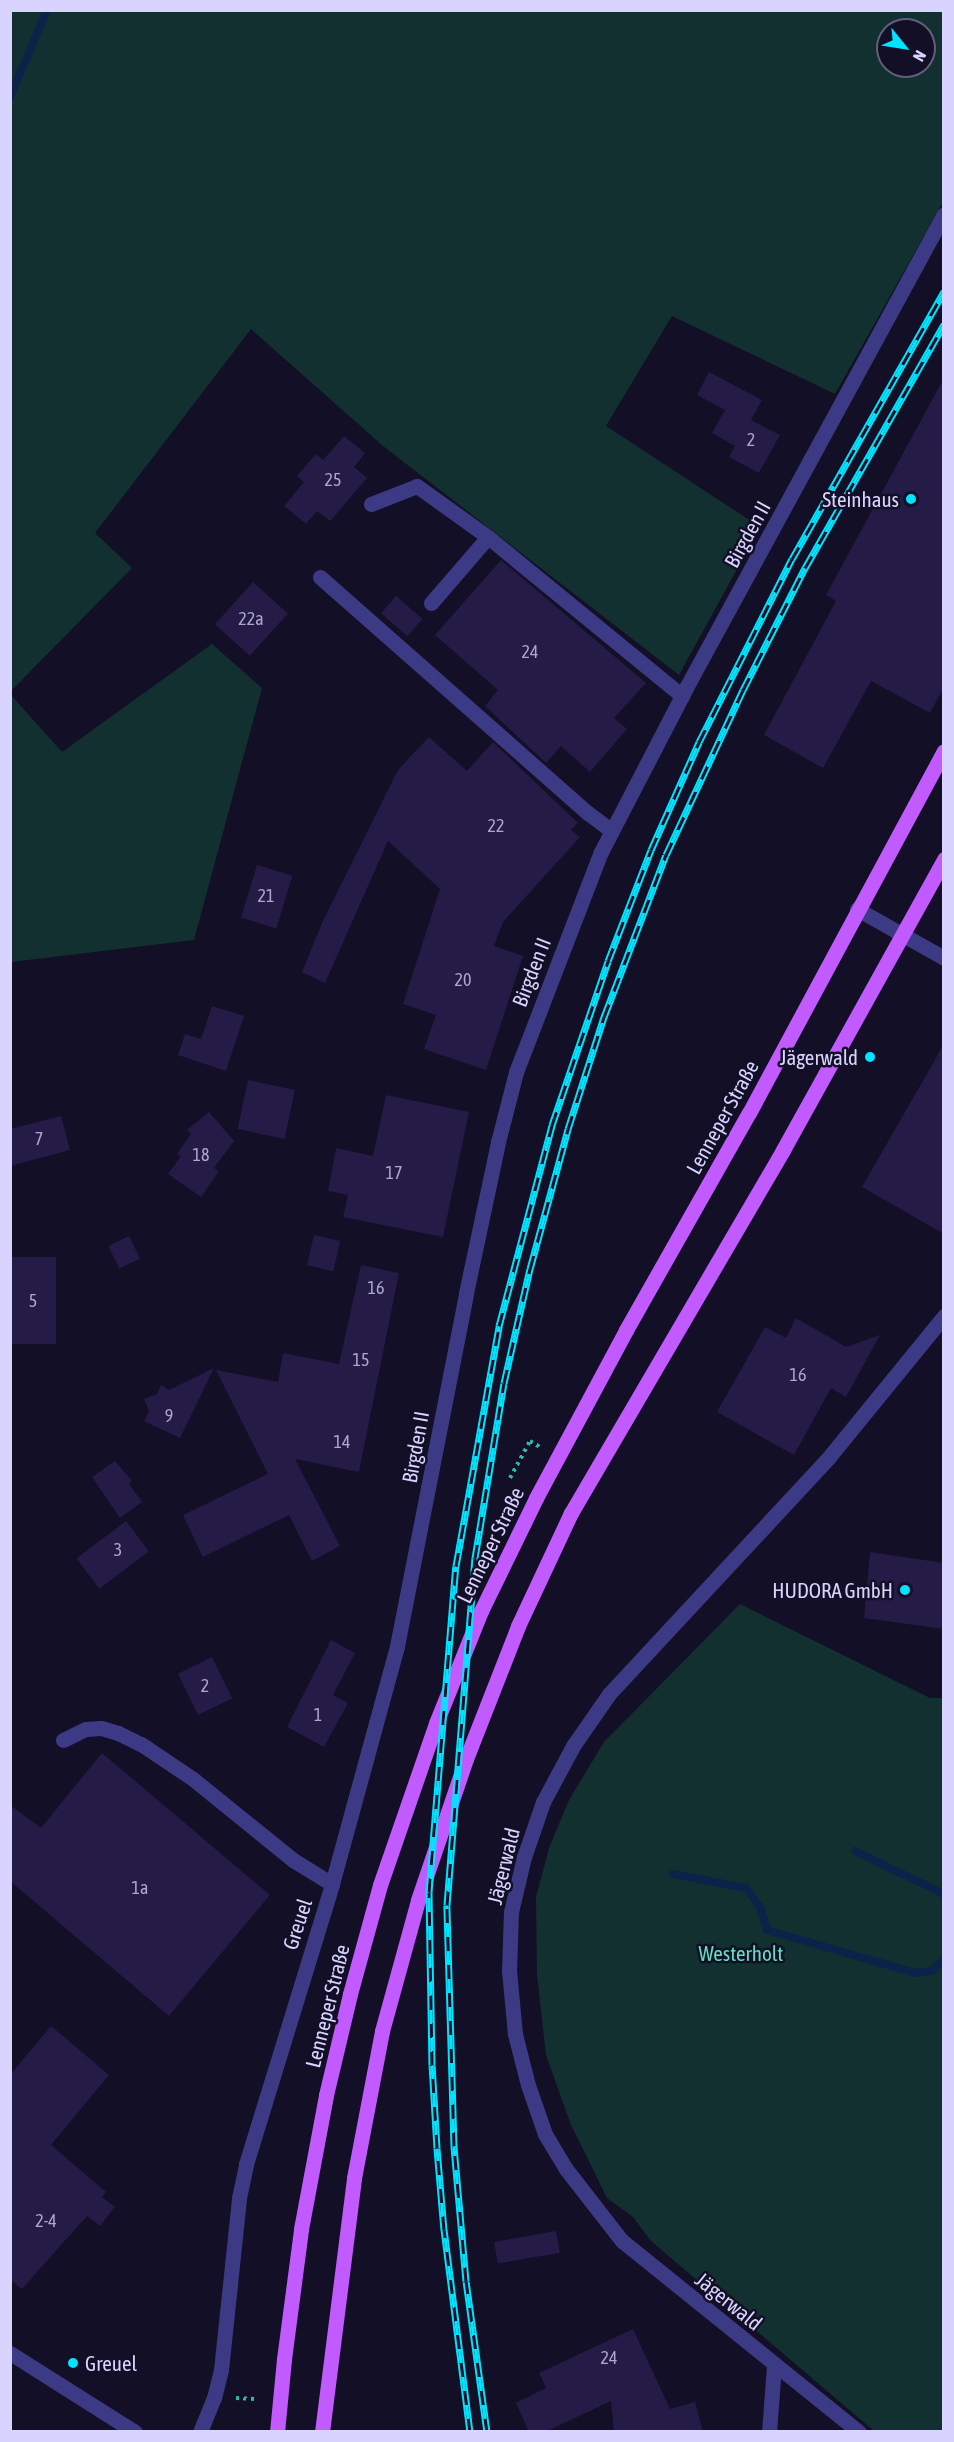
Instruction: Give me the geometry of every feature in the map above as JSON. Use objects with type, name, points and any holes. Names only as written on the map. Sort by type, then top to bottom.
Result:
[{"type":"main road","name":"Lenneper Straße","points":[[277,2432],[301,2229],[342,2030],[381,1885],[436,1724],[481,1611],[536,1498],[626,1330],[749,1113],[944,751]]},
{"type":"main road","points":[[322,2432],[354,2178],[382,2031],[418,1900],[466,1759],[518,1626],[571,1513],[783,1150],[944,859]]},
{"type":"street","name":"Birgden II","points":[[352,1816],[399,1635],[468,1285],[508,1100],[556,965],[612,831],[682,696],[944,214]]},
{"type":"street","points":[[371,504],[417,486],[488,537],[682,696]]},
{"type":"street","points":[[431,603],[488,537]]},
{"type":"street","points":[[320,577],[588,813],[612,831]]},
{"type":"street","points":[[857,909],[944,958]]},
{"type":"street","name":"Jägerwald","points":[[859,2432],[622,2241],[566,2169],[545,2134],[528,2085],[515,2034],[508,1971],[511,1912],[524,1857],[543,1802],[573,1746],[609,1694],[829,1457],[944,1316]]},
{"type":"street","points":[[63,1740],[86,1729],[101,1728],[141,1744],[194,1779],[293,1860],[332,1884]]},
{"type":"street","name":"Greuel","points":[[200,2432],[214,2398],[221,2370],[239,2198],[246,2164],[352,1816]]},
{"type":"street","points":[[10,2353],[135,2432]]},
{"type":"street","points":[[769,2432],[774,2365]]},
{"type":"path","points":[[510,1478],[530,1441],[540,1448]]},
{"type":"green space","points":[[11,11],[943,11],[943,202],[835,394],[672,316],[606,426],[760,527],[679,675],[383,446],[251,329],[95,533],[132,568],[11,691]]},
{"type":"green space","points":[[212,644],[262,688],[194,940],[11,962],[11,695],[62,752]]},
{"type":"green space","name":"Westerholt","points":[[740,1604],[930,1698],[943,1698],[943,2431],[874,2431],[651,2241],[633,2217],[607,2198],[571,2125],[546,2055],[537,1975],[536,1897],[549,1848],[569,1800],[604,1742]]},
{"type":"building","points":[[709,372],[762,400],[751,420],[780,435],[759,473],[729,457],[735,446],[712,433],[725,410],[697,395]]},
{"type":"building","name":"Steinhaus","points":[[944,378],[944,687],[930,713],[871,681],[823,768],[764,735],[836,601],[826,595]]},
{"type":"building","points":[[344,436],[365,453],[354,467],[367,478],[330,521],[317,511],[306,524],[284,506],[304,482],[297,476],[316,454],[323,460]]},
{"type":"building","points":[[501,560],[646,683],[614,718],[627,729],[590,772],[561,746],[546,763],[485,706],[498,690],[435,635]]},
{"type":"building","points":[[253,582],[288,613],[250,656],[215,624]]},
{"type":"building","points":[[396,596],[422,619],[407,636],[381,613]]},
{"type":"building","points":[[429,737],[467,771],[493,742],[578,823],[571,830],[580,837],[503,922],[494,946],[523,956],[486,1070],[424,1049],[436,1015],[403,1004],[440,889],[388,841],[325,983],[302,972],[322,923],[398,770]]},
{"type":"building","points":[[257,865],[292,876],[276,928],[241,918]]},
{"type":"building","points":[[212,1006],[244,1016],[226,1071],[178,1055],[185,1034],[201,1039]]},
{"type":"building","points":[[944,1044],[944,1234],[862,1187]]},
{"type":"building","points":[[248,1080],[295,1090],[285,1139],[238,1129]]},
{"type":"building","points":[[386,1095],[469,1112],[443,1237],[343,1217],[348,1195],[328,1191],[336,1148],[373,1156]]},
{"type":"building","points":[[209,1112],[234,1141],[214,1168],[219,1171],[201,1197],[168,1174],[181,1156],[177,1154],[191,1134],[187,1130]]},
{"type":"building","points":[[61,1116],[70,1150],[10,1166],[10,1129]]},
{"type":"building","points":[[314,1235],[340,1241],[333,1271],[307,1265]]},
{"type":"building","points":[[129,1236],[140,1258],[119,1269],[108,1246]]},
{"type":"building","points":[[10,1257],[56,1257],[56,1344],[10,1344]]},
{"type":"building","points":[[361,1265],[399,1273],[359,1472],[295,1459],[340,1546],[312,1561],[289,1515],[203,1557],[183,1515],[268,1474],[216,1370],[278,1382],[283,1353],[339,1364]]},
{"type":"building","points":[[796,1318],[846,1347],[880,1335],[846,1397],[831,1388],[794,1455],[717,1412],[765,1327],[786,1338]]},
{"type":"building","points":[[214,1368],[180,1438],[144,1421],[149,1411],[144,1399],[157,1394],[161,1385],[169,1390]]},
{"type":"building","points":[[115,1461],[132,1481],[129,1484],[142,1502],[120,1518],[92,1477]]},
{"type":"building","points":[[126,1521],[149,1551],[99,1589],[76,1558]]},
{"type":"building","name":"HUDORA GmbH","points":[[870,1552],[944,1563],[944,1629],[864,1618]]},
{"type":"building","points":[[331,1640],[355,1653],[333,1695],[348,1703],[324,1747],[287,1727]]},
{"type":"building","points":[[212,1657],[232,1698],[198,1715],[178,1674]]},
{"type":"building","points":[[102,1753],[270,1895],[169,2016],[10,1881],[10,1805],[41,1828]]},
{"type":"building","points":[[51,2026],[109,2075],[51,2145],[106,2192],[102,2197],[115,2207],[100,2226],[87,2216],[22,2289],[10,2280],[10,2075]]},
{"type":"building","points":[[556,2231],[560,2253],[498,2264],[494,2242]]},
{"type":"building","points":[[633,2329],[670,2409],[695,2402],[703,2432],[614,2432],[611,2401],[545,2432],[529,2432],[516,2403],[546,2388],[539,2373]]},
{"type":"waterway","points":[[10,97],[47,10]]},
{"type":"waterway","points":[[855,1851],[944,1894]]},
{"type":"waterway","points":[[673,1874],[746,1888],[760,1907],[767,1930],[915,1973],[932,1971],[944,1959]]},
{"type":"railway","points":[[470,2432],[444,2230],[437,2148],[432,2065],[429,1892],[456,1566],[499,1326],[552,1125],[608,961],[651,850],[699,742],[792,559],[944,291]]},
{"type":"railway","points":[[487,2432],[466,2281],[454,2146],[447,1905],[475,1558],[504,1383],[530,1269],[568,1129],[604,1017],[666,855],[743,690],[805,568],[944,324]]},
{"type":"place","name":"Steinhaus","points":[[911,499]]},
{"type":"place","name":"Jägerwald","points":[[870,1057]]},
{"type":"place","name":"HUDORA GmbH","points":[[905,1590]]},
{"type":"place","name":"Greuel","points":[[73,2363]]}]
